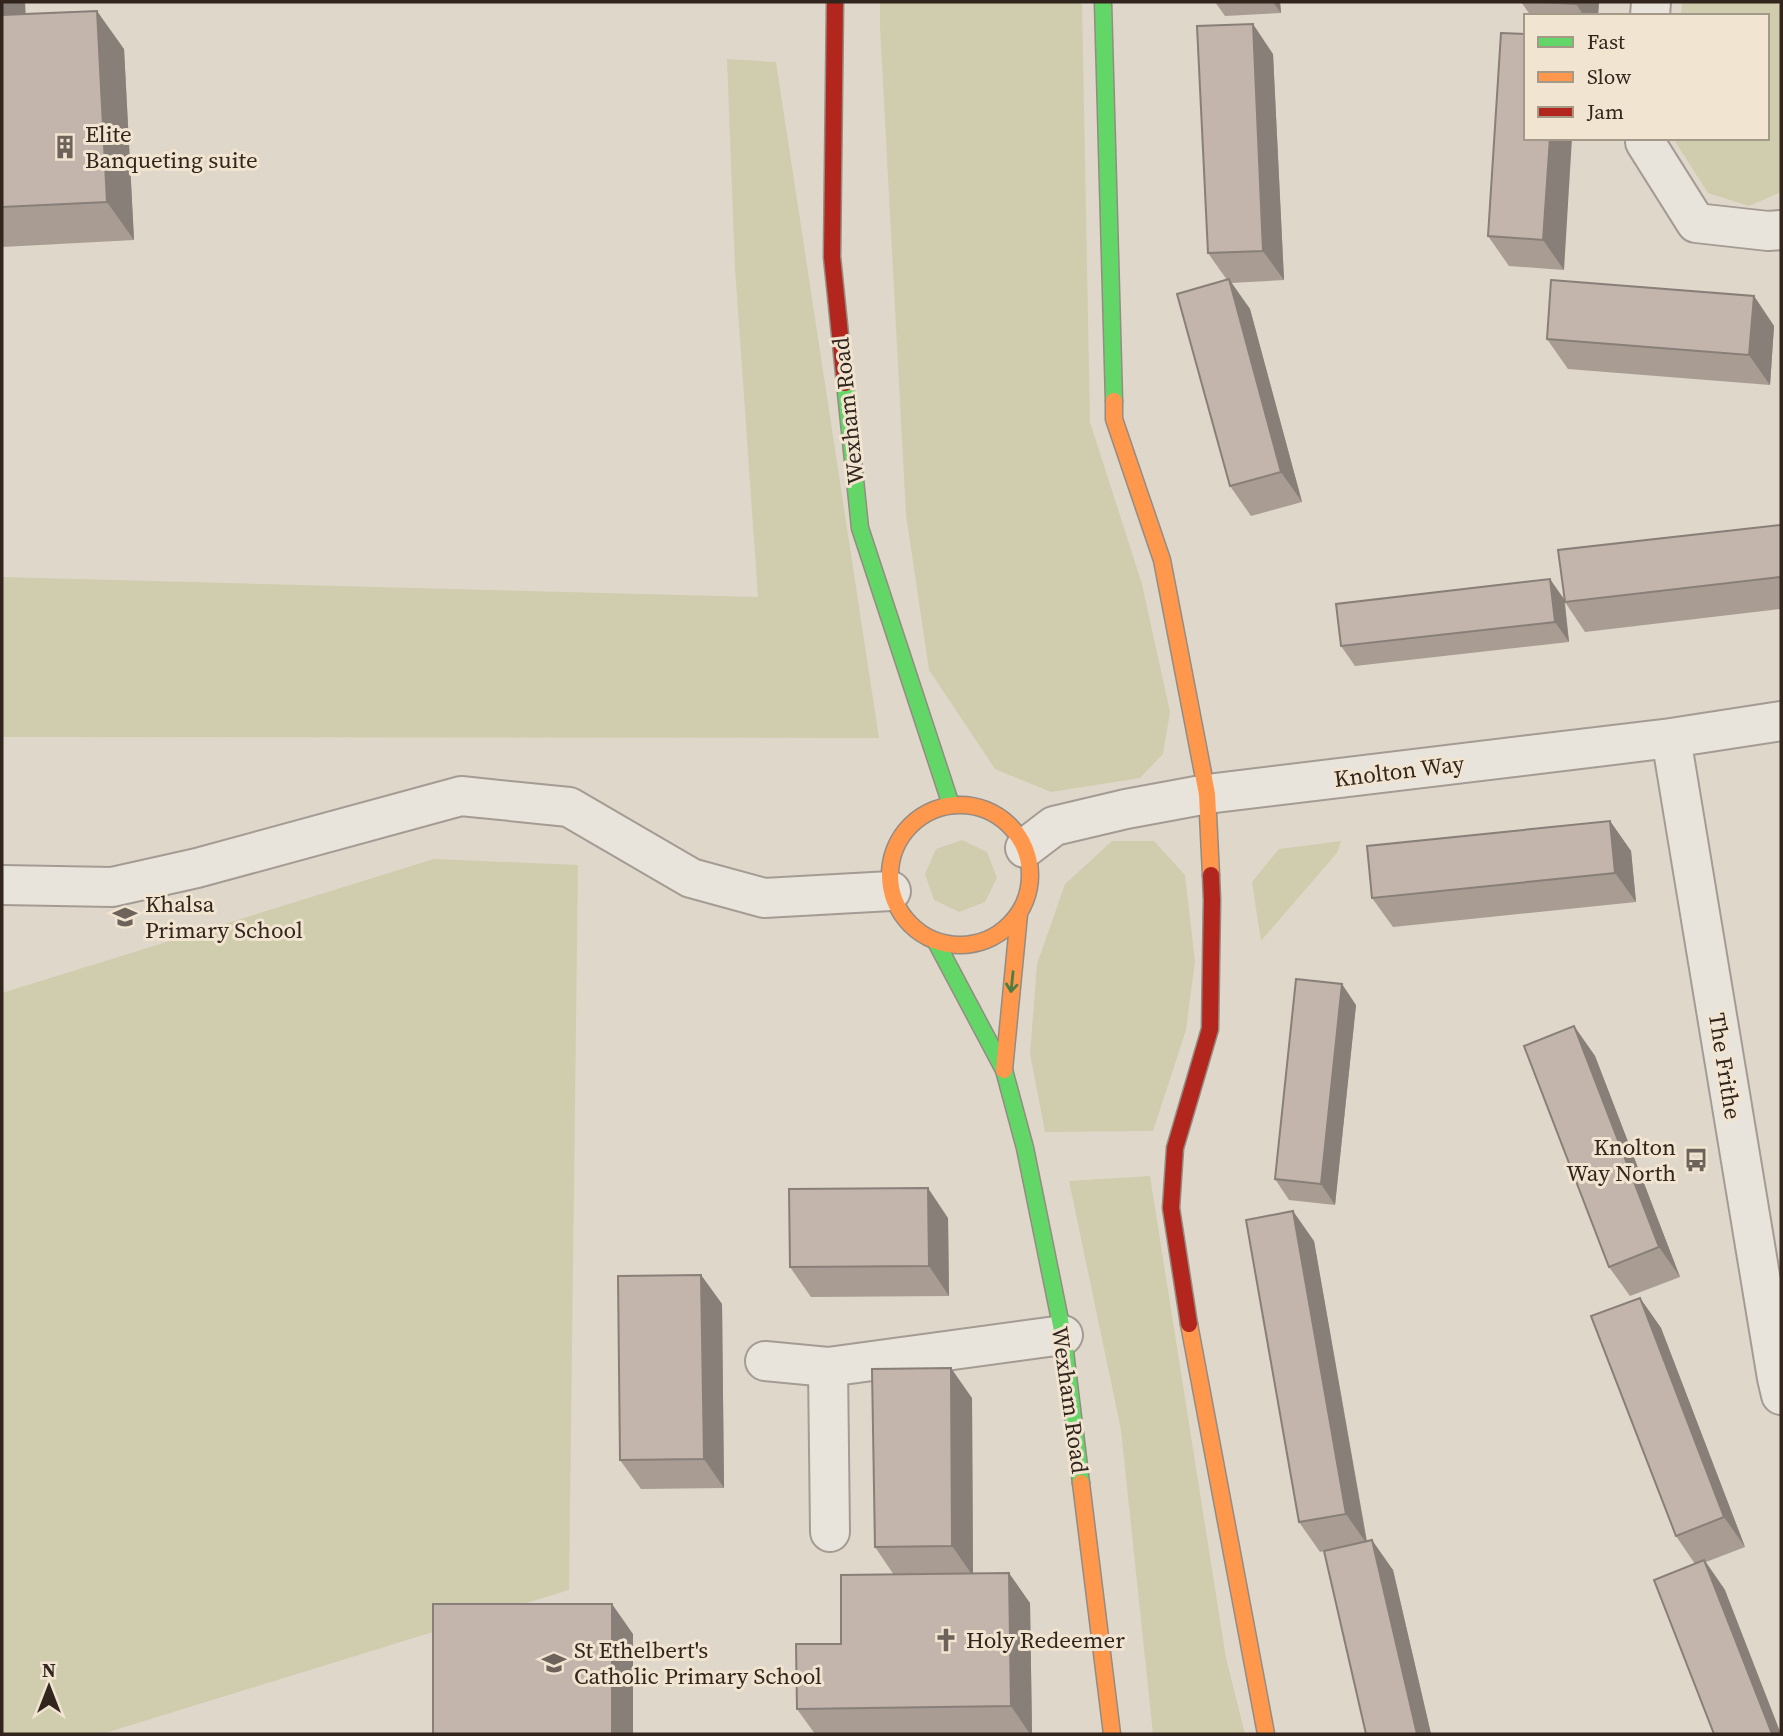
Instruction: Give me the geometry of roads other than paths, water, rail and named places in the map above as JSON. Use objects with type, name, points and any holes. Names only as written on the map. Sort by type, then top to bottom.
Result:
[{"type":"street","name":"Wexham Road","points":[[835,2],[832,257],[860,528],[951,805]]},
{"type":"street","points":[[1103,2],[1114,419],[1162,560],[1207,794],[1212,900],[1210,1029],[1175,1148],[1171,1208],[1193,1352],[1266,1734]]},
{"type":"street","points":[[1646,140],[1696,223],[1781,230]]},
{"type":"street","name":"Knolton Way","points":[[1025,848],[1054,826],[1207,794],[1671,738],[1781,721]]},
{"type":"street","name":"The Frithe","points":[[1671,738],[1781,1395]]},
{"type":"street","points":[[2,885],[111,887],[197,868],[461,796],[569,807],[691,878],[764,898],[891,891]]},
{"type":"street","points":[[951,805],[974,806],[996,814],[1013,828],[1025,848],[1031,870],[1028,894],[1019,915],[1003,931],[983,943],[960,946],[936,942],[916,931],[900,913],[891,891],[889,868],[892,857],[896,845],[909,826],[928,812],[951,805]]},
{"type":"street","name":"Wexham Road","points":[[1004,1070],[1019,915]]},
{"type":"street","name":"Wexham Road","points":[[936,942],[1004,1070],[1025,1148],[1063,1335],[1112,1734]]},
{"type":"street","points":[[765,1362],[828,1367],[1063,1335]]},
{"type":"street","points":[[828,1367],[830,1532]]},
{"type":"place","name":"Elite Banqueting suite","points":[[65,147]]},
{"type":"place","name":"Khalsa Primary School","points":[[125,917]]},
{"type":"place","name":"Knolton Way North","points":[[1696,1160]]},
{"type":"place","name":"Holy Redeemer","points":[[946,1640]]},
{"type":"place","name":"St Ethelbert's Catholic Primary School","points":[[554,1663]]}]
